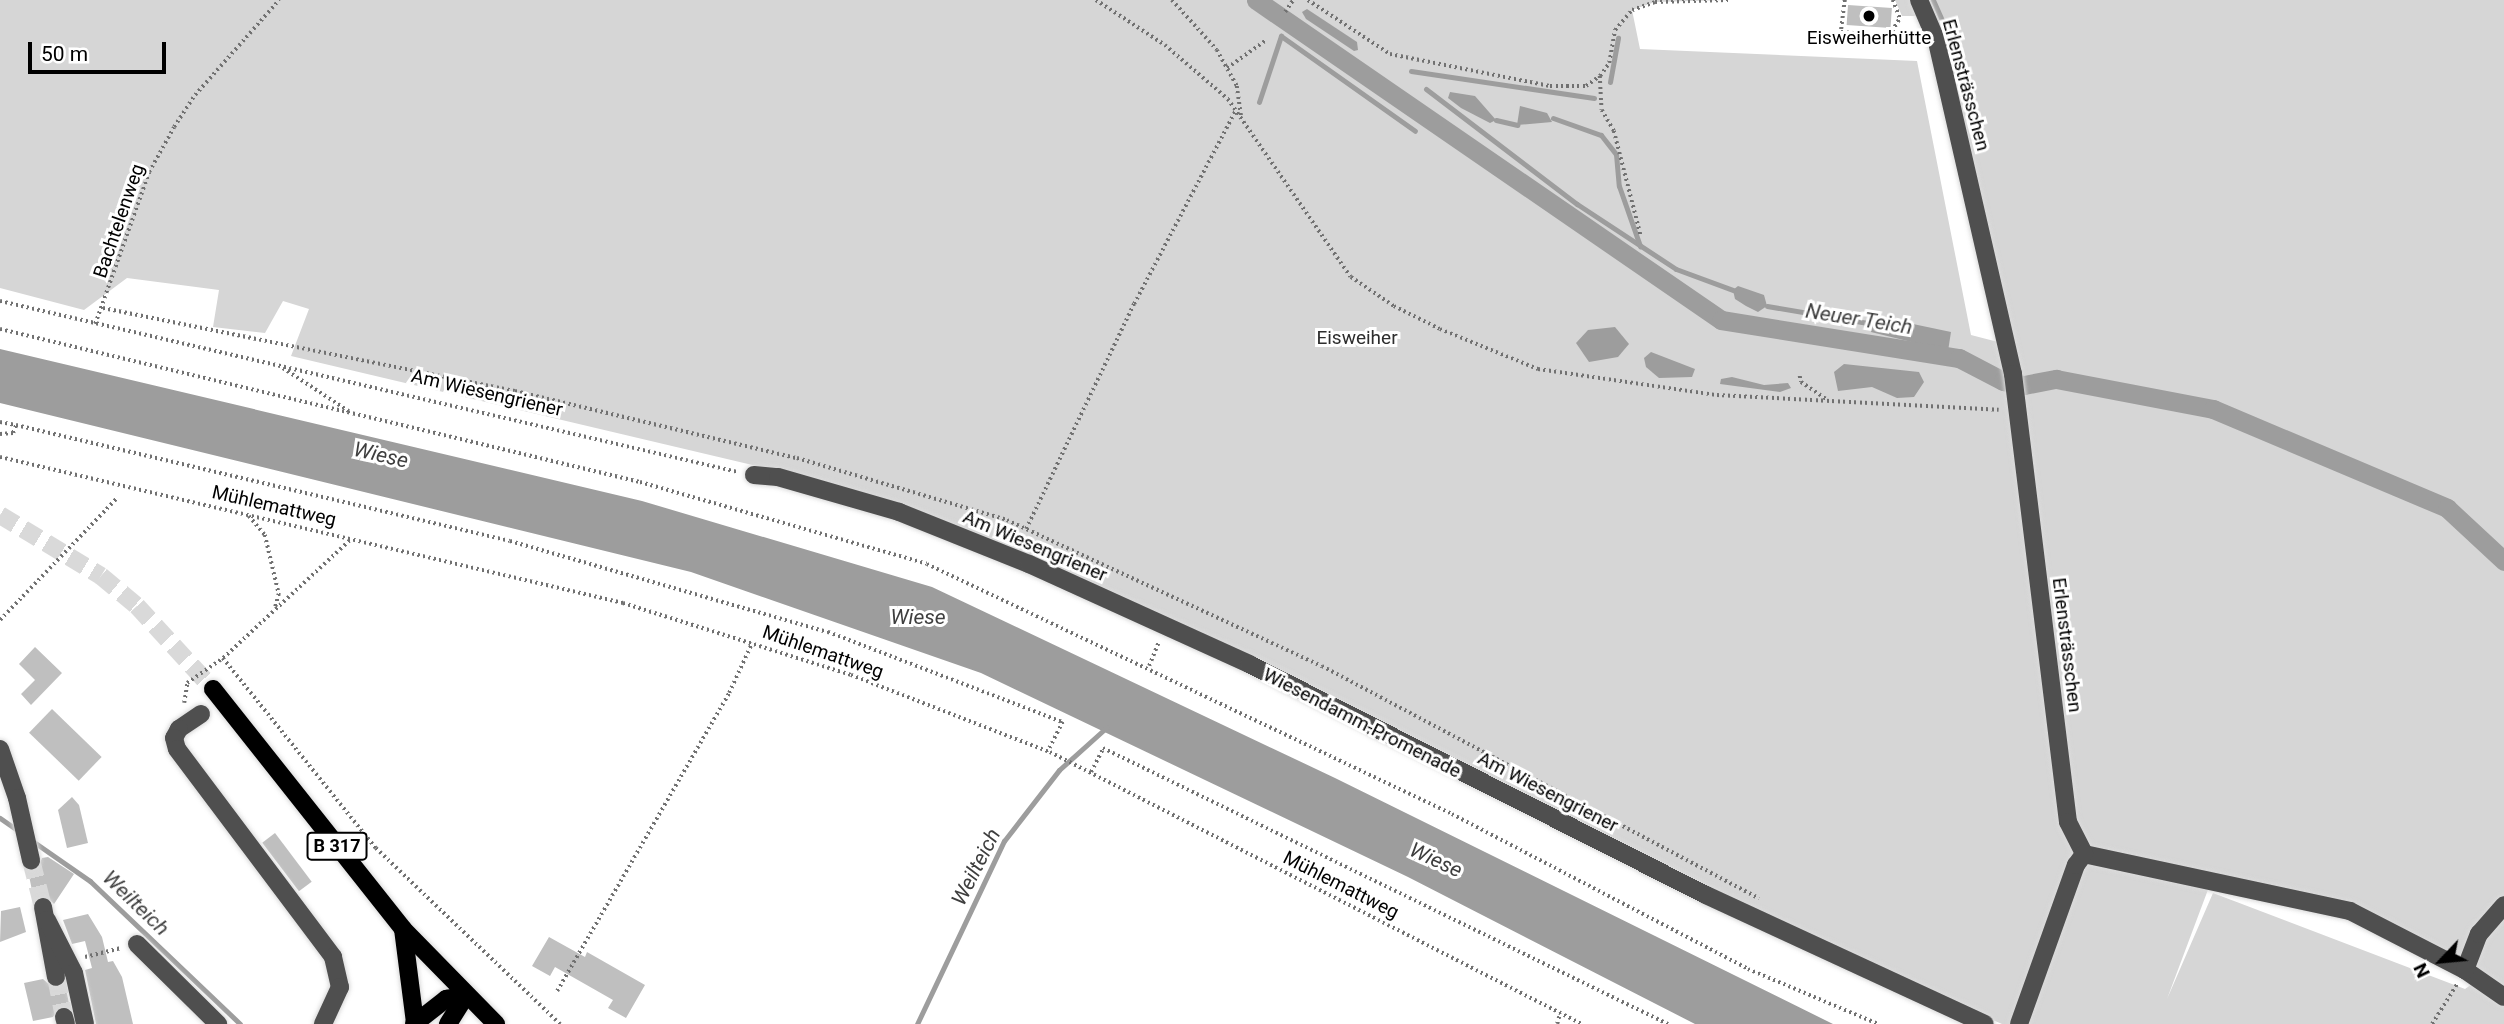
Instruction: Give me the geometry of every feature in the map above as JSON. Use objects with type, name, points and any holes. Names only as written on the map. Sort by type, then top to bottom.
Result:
[{"type":"main road","name":"B 317","points":[[213,690],[403,929],[496,1024]]},
{"type":"main road","points":[[403,929],[415,1024]]},
{"type":"main road","points":[[415,1024],[446,999],[466,995]]},
{"type":"main road","points":[[448,1024],[466,995]]},
{"type":"street","name":"Erlensträsschen","points":[[1919,0],[1937,42],[2015,391],[2068,822],[2084,854]]},
{"type":"street","name":"Am Wiesengriener","points":[[754,475],[778,477],[899,512],[1029,564],[1249,664],[1706,895],[1985,1024]]},
{"type":"street","points":[[201,714],[179,729],[174,738],[177,749],[333,957],[340,987],[323,1024]]},
{"type":"street","points":[[0,749],[23,821],[29,853]]},
{"type":"street","points":[[2018,1024],[2076,865],[2084,854],[2350,911],[2465,970],[2504,997]]},
{"type":"street","points":[[2465,970],[2479,934],[2504,905]]},
{"type":"street","points":[[56,977],[45,913],[69,960],[85,1024]]},
{"type":"street","points":[[137,944],[218,1024]]},
{"type":"path","name":"Bachtelenweg","points":[[95,324],[103,308],[149,172],[174,127],[195,95],[279,0]]},
{"type":"path","points":[[1096,0],[1165,45],[1236,110],[1351,277],[1440,329],[1538,369],[1717,395],[1830,402],[2015,391]]},
{"type":"path","points":[[1172,0],[1217,50],[1237,86],[1241,118]]},
{"type":"path","points":[[1285,12],[1293,0]]},
{"type":"path","points":[[1308,0],[1390,54],[1550,86],[1586,86],[1600,76],[1609,63],[1615,30],[1632,10],[1655,2],[1728,0]]},
{"type":"path","points":[[1845,0],[1842,32],[1889,36],[1900,18],[1893,0]]},
{"type":"path","points":[[1227,68],[1265,41]]},
{"type":"path","points":[[1600,76],[1602,110],[1614,131],[1641,236]]},
{"type":"path","points":[[1026,529],[1134,304],[1236,110]]},
{"type":"path","name":"Am Wiesengriener","points":[[0,301],[754,475]]},
{"type":"path","points":[[103,308],[148,319]]},
{"type":"path","points":[[0,329],[640,482],[927,564],[1452,814],[1748,969],[1878,1024]]},
{"type":"path","points":[[282,367],[353,415]]},
{"type":"path","points":[[1800,376],[1801,382],[1830,402]]},
{"type":"path","points":[[0,422],[510,541],[828,632],[1063,722],[1049,752]]},
{"type":"path","points":[[0,434],[13,433],[16,425]]},
{"type":"path","name":"Mühlemattweg","points":[[0,457],[623,603],[850,675],[1049,752],[1091,772],[1582,1024]]},
{"type":"path","points":[[0,620],[117,498]]},
{"type":"path","points":[[247,514],[265,535],[279,594],[275,611]]},
{"type":"path","points":[[179,729],[187,683],[223,658],[351,539]]},
{"type":"path","points":[[1149,634],[1171,644]]},
{"type":"path","points":[[1148,667],[1160,639]]},
{"type":"path","points":[[557,991],[729,693],[752,643]]},
{"type":"path","points":[[223,658],[376,848],[561,1024]]},
{"type":"path","points":[[1091,772],[1102,748],[1668,1024]]},
{"type":"path","points":[[69,960],[137,944]]},
{"type":"path","points":[[2432,1024],[2465,970]]},
{"type":"path","points":[[1557,1024],[1560,1013]]},
{"type":"green space","name":"Eisweiher","points":[[0,0],[1728,0],[1655,2],[1632,10],[1640,49],[1917,61],[1971,335],[1998,342],[1932,43],[1920,16],[1902,16],[1895,0],[2504,0],[2504,1024],[2002,1024],[1861,963],[1426,747],[829,483],[291,356],[309,309],[283,301],[265,333],[213,327],[219,290],[127,278],[84,310],[0,288]],"holes":[[[2212,879],[2350,911],[2482,977],[2465,989],[2213,893],[2167,999]]]},
{"type":"water","points":[[1307,9],[1357,42],[1358,50],[1354,51],[1306,19],[1302,12]]},
{"type":"water","points":[[1450,92],[1475,96],[1496,120],[1490,123],[1461,108],[1448,98]]},
{"type":"water","points":[[1520,106],[1547,113],[1552,122],[1517,125]]},
{"type":"water","points":[[1738,286],[1764,295],[1767,306],[1758,312],[1735,299],[1733,290]]},
{"type":"water","points":[[1875,316],[1951,332],[1948,351],[1871,332]]},
{"type":"water","points":[[1615,327],[1629,344],[1618,357],[1589,362],[1576,343],[1588,330]]},
{"type":"water","name":"Wiese","points":[[0,349],[642,501],[932,587],[1335,778],[1833,1024],[1695,1024],[1408,877],[981,673],[691,572],[0,403]]},
{"type":"water","points":[[1651,352],[1695,369],[1692,377],[1659,378],[1646,367],[1644,358]]},
{"type":"water","points":[[1844,364],[1919,372],[1924,382],[1914,397],[1897,398],[1872,387],[1838,391],[1834,372]]},
{"type":"water","points":[[1732,377],[1764,385],[1788,383],[1791,388],[1780,392],[1720,384],[1721,379]]},
{"type":"building","name":"Eisweiherhütte","points":[[1848,5],[1892,8],[1890,28],[1847,25]]},
{"type":"building","points":[[35,647],[62,673],[31,705],[21,694],[35,680],[19,664]]},
{"type":"building","points":[[52,709],[102,757],[79,781],[29,733]]},
{"type":"building","points":[[72,797],[79,805],[88,843],[67,848],[58,810]]},
{"type":"building","points":[[275,833],[312,882],[299,891],[262,843]]},
{"type":"building","points":[[48,857],[74,874],[54,904],[46,896],[34,900],[28,871],[38,869],[42,858]]},
{"type":"building","points":[[20,907],[26,932],[0,942],[1,911]]},
{"type":"building","points":[[88,914],[102,937],[108,962],[113,961],[122,977],[133,1024],[96,1024],[85,970],[92,968],[85,941],[72,944],[63,920]]},
{"type":"building","points":[[549,937],[585,957],[587,952],[645,985],[626,1018],[608,1008],[613,1000],[555,967],[550,976],[532,966]]},
{"type":"building","points":[[43,979],[53,988],[65,984],[70,1008],[60,1006],[53,1017],[33,1021],[24,983]]},
{"type":"waterway","name":"Neuer Teich","points":[[1256,0],[1721,320],[1959,358],[2003,381],[2024,385],[2056,379],[2213,409],[2447,508],[2504,561]]},
{"type":"waterway","points":[[1933,0],[1945,27]]},
{"type":"waterway","points":[[1281,36],[1415,131]]},
{"type":"waterway","points":[[1259,102],[1281,36]]},
{"type":"waterway","points":[[1610,82],[1618,38]]},
{"type":"waterway","points":[[1411,71],[1594,98]]},
{"type":"waterway","points":[[1426,89],[1577,204],[1676,269],[1733,290]]},
{"type":"waterway","points":[[1553,118],[1601,135],[1616,154],[1619,186],[1640,246]]},
{"type":"waterway","points":[[1496,120],[1517,125]]},
{"type":"waterway","points":[[1767,306],[1873,324]]},
{"type":"waterway","name":"Neuer Teich","points":[[1948,351],[1956,358]]},
{"type":"waterway","name":"Weilteich","points":[[917,1024],[1004,841],[1059,770],[1107,727]]},
{"type":"waterway","name":"Weilteich","points":[[0,818],[20,832]]},
{"type":"waterway","name":"Weilteich","points":[[31,840],[90,881],[240,1024]]},
{"type":"tunnel","points":[[0,515],[101,576],[137,606],[213,689]]},
{"type":"tunnel","points":[[31,860],[43,907]]},
{"type":"tunnel","points":[[56,977],[64,1017]]},
{"type":"place","name":"Eisweiherhütte","points":[[1869,16]]}]
